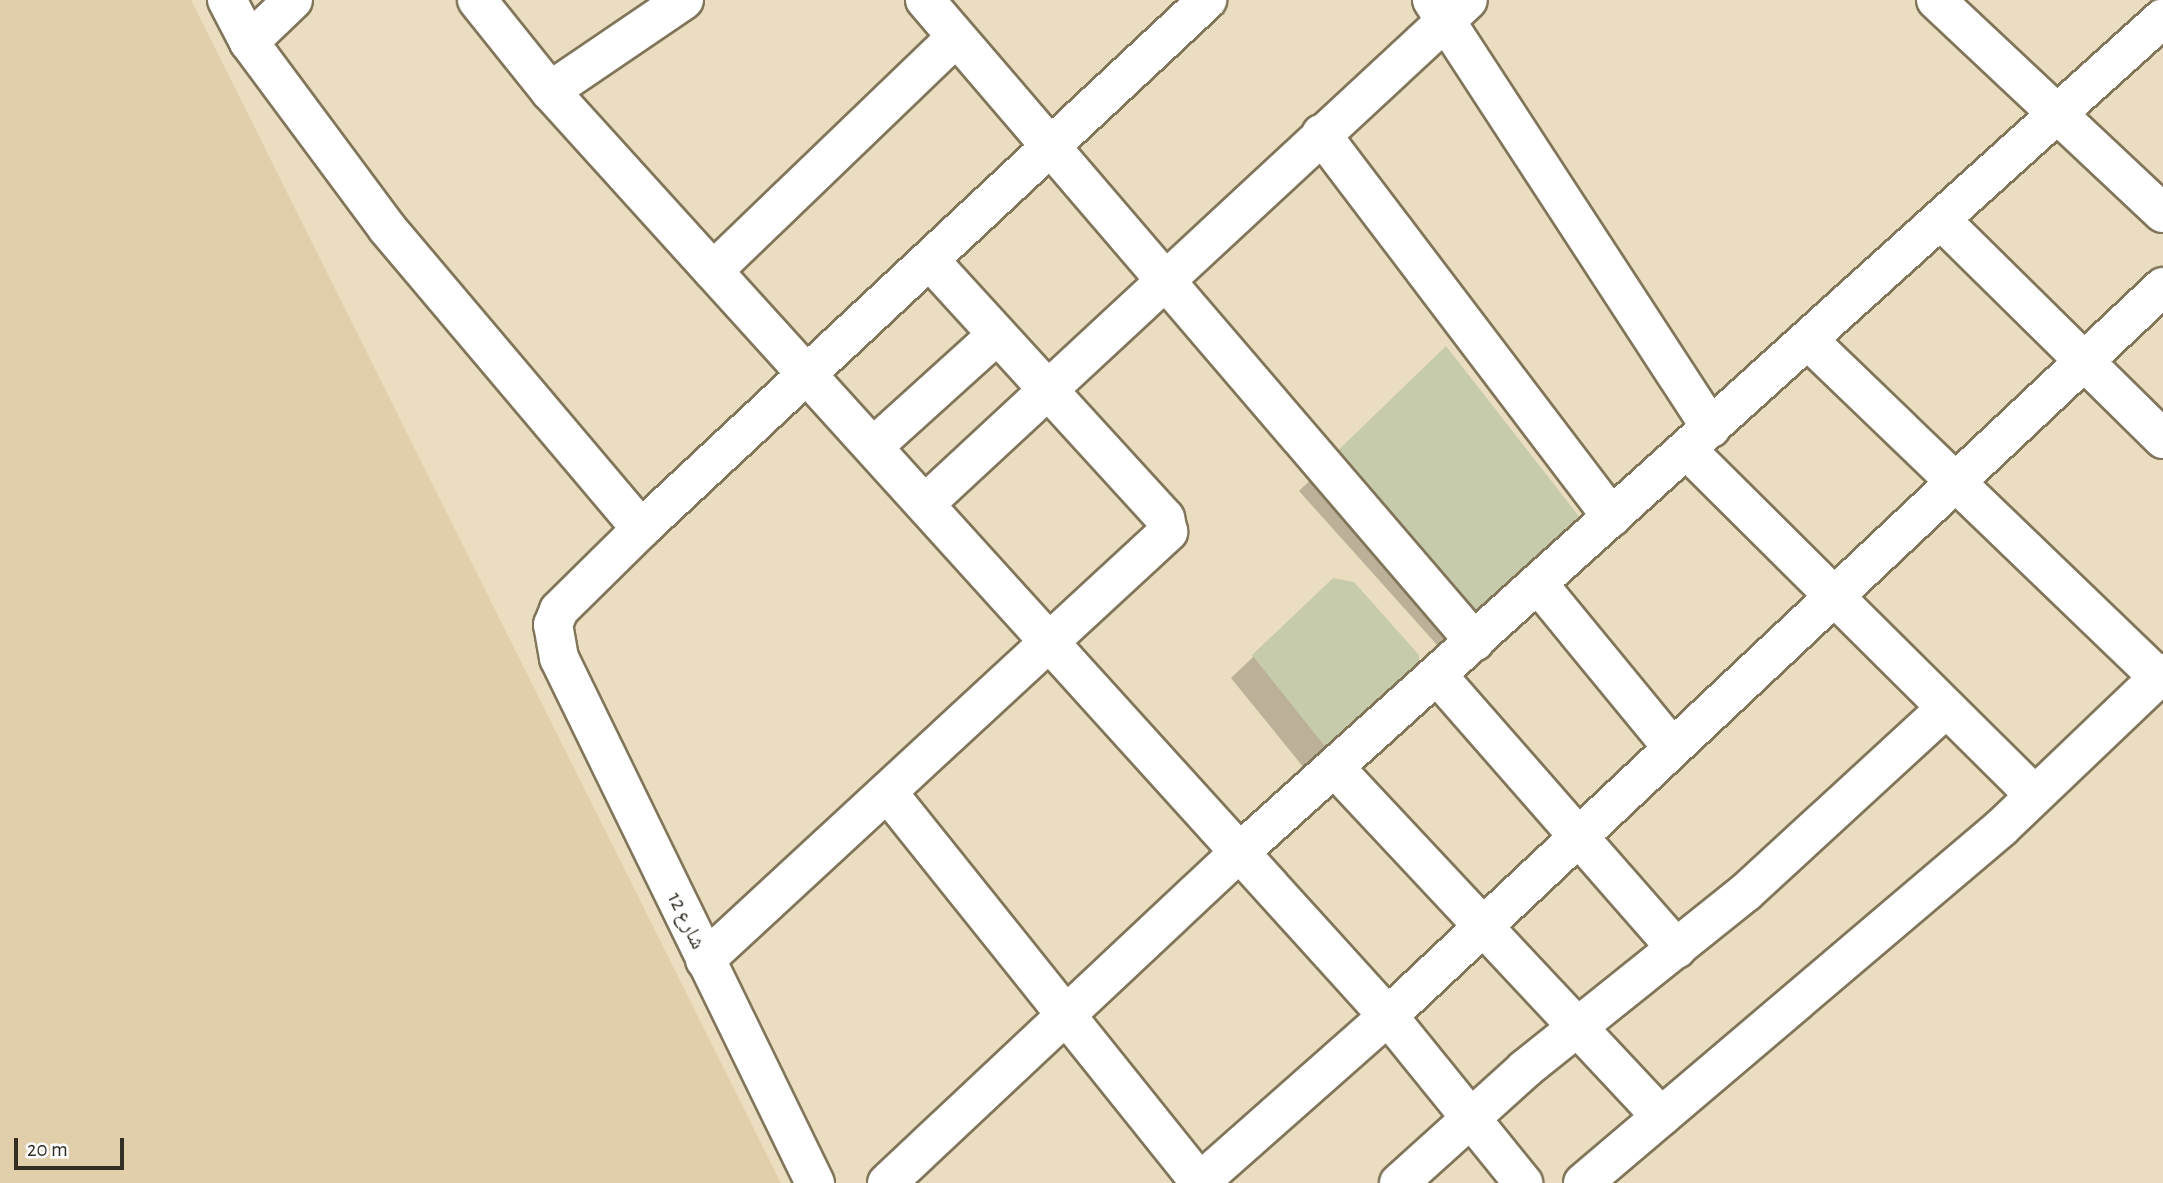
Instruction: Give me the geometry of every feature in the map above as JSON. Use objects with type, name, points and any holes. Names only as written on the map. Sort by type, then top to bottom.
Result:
[{"type":"street","points":[[227,0],[248,42],[387,228],[641,529],[809,376],[1207,0]]},
{"type":"street","points":[[248,42],[293,0]]},
{"type":"street","points":[[477,0],[550,91],[1388,1016],[1471,1115],[1523,1183]]},
{"type":"street","points":[[550,91],[684,0]]},
{"type":"street","points":[[925,0],[1475,642]]},
{"type":"street","points":[[1936,0],[2163,213]]},
{"type":"street","points":[[926,503],[1321,134],[1448,6],[1699,439],[1832,595],[2034,795]]},
{"type":"street","points":[[887,1183],[1239,853],[2163,18]]},
{"type":"street","points":[[713,271],[956,37]]},
{"type":"street","points":[[1321,134],[1612,517]]},
{"type":"street","points":[[1941,220],[2163,439]]},
{"type":"street","points":[[705,960],[1164,537],[1168,525],[930,261]]},
{"type":"street","points":[[888,793],[1200,1183],[1388,1016],[1671,746],[2163,287]]},
{"type":"street","points":[[874,446],[997,335]]},
{"type":"street","points":[[1583,1183],[2034,795],[2161,675],[1808,340]]},
{"type":"street","name":"شارع 12","points":[[641,529],[559,610],[552,641],[815,1183]]},
{"type":"street","points":[[1538,584],[1671,746]]},
{"type":"street","points":[[1437,675],[1677,948]]},
{"type":"street","points":[[1399,1183],[1471,1115],[1677,948],[1946,708]]},
{"type":"street","points":[[1334,767],[1661,1117]]},
{"type":"shaded area","points":[[0,0],[191,0],[781,1183],[0,1183]]},
{"type":"building","points":[[1446,346],[1585,524],[1476,629],[1325,463]]},
{"type":"building","points":[[1333,578],[1354,582],[1419,655],[1419,679],[1335,759],[1252,655]]}]
